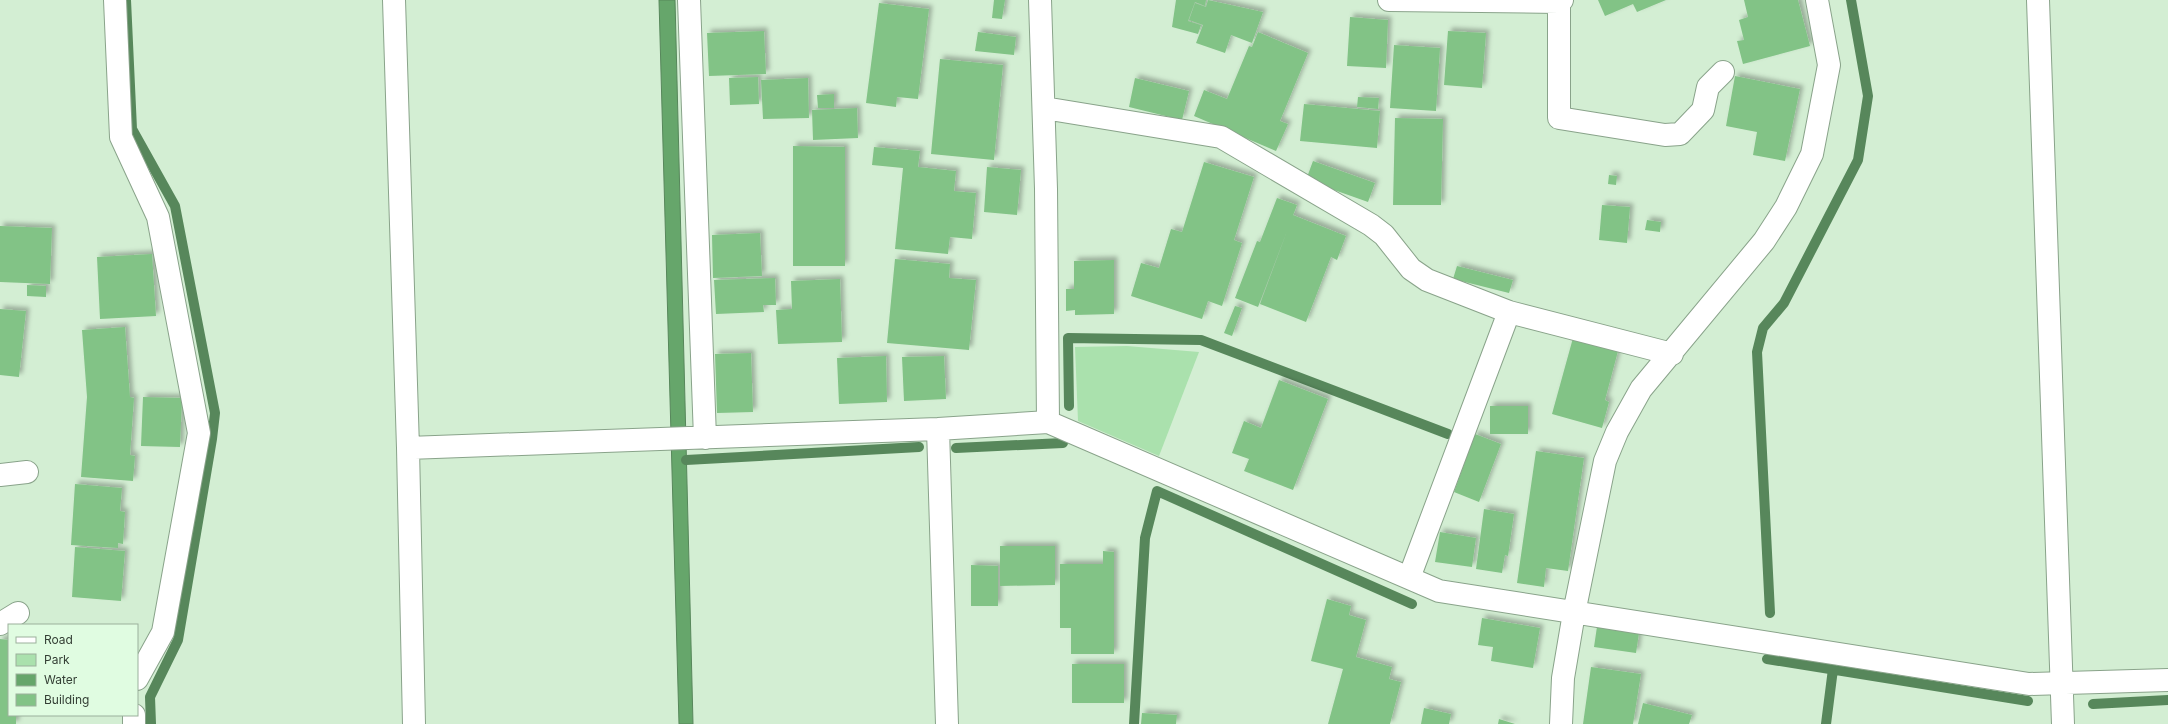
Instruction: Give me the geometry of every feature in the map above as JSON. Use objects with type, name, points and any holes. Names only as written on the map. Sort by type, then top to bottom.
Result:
[{"type":"street","points":[[115,0],[121,137],[158,217],[199,433],[163,632],[138,677]]},
{"type":"street","points":[[394,0],[408,448],[414,724]]},
{"type":"street","points":[[689,0],[698,438]]},
{"type":"street","points":[[1040,0],[1044,108],[1048,422]]},
{"type":"street","points":[[1389,0],[1560,1],[1559,118],[1665,135],[1680,134],[1703,110],[1708,87],[1723,72]]},
{"type":"street","points":[[1561,724],[1563,678],[1574,613],[1605,461],[1617,432],[1641,389],[1672,354],[1764,241],[1786,207],[1812,154],[1829,65],[1817,0]]},
{"type":"street","points":[[2038,0],[2063,724]]},
{"type":"street","points":[[1044,108],[1221,137],[1371,224],[1384,235],[1410,269],[1428,280],[1509,312],[1672,354]]},
{"type":"street","points":[[1409,578],[1509,312]]},
{"type":"street","points":[[408,448],[938,429],[1048,422],[1439,592],[2029,684],[2168,680]]},
{"type":"street","points":[[938,429],[947,724]]},
{"type":"street","points":[[0,475],[27,472]]},
{"type":"street","points":[[0,624],[18,613]]},
{"type":"green space","points":[[1127,346],[1199,352],[1159,456],[1078,421],[1075,347]]},
{"type":"water","points":[[659,0],[675,0],[693,724],[679,724]]},
{"type":"building","points":[[994,0],[1005,0],[1002,19],[992,18]]},
{"type":"building","points":[[1176,0],[1206,0],[1205,6],[1195,2],[1188,21],[1201,25],[1198,34],[1172,27]]},
{"type":"building","points":[[1208,0],[1263,12],[1252,43],[1231,35],[1225,53],[1196,43],[1203,25],[1189,20],[1195,3],[1206,7]]},
{"type":"building","points":[[1598,0],[1666,0],[1637,12],[1633,4],[1605,16]]},
{"type":"building","points":[[1744,0],[1798,0],[1810,46],[1743,64],[1737,41],[1744,40],[1739,20],[1748,17]]},
{"type":"building","points":[[879,3],[929,9],[918,99],[897,97],[896,107],[866,103]]},
{"type":"building","points":[[1350,17],[1388,20],[1386,68],[1347,66]]},
{"type":"building","points":[[764,31],[766,74],[709,76],[707,33]]},
{"type":"building","points":[[1448,31],[1486,33],[1482,88],[1444,85]]},
{"type":"building","points":[[978,32],[1016,37],[1014,55],[975,51]]},
{"type":"building","points":[[1258,32],[1308,53],[1280,121],[1288,124],[1276,151],[1194,116],[1204,90],[1227,99],[1249,46],[1252,47]]},
{"type":"building","points":[[1394,45],[1440,48],[1436,111],[1390,108]]},
{"type":"building","points":[[940,59],[1003,65],[994,160],[931,154]]},
{"type":"building","points":[[1735,76],[1800,89],[1785,161],[1753,155],[1757,132],[1726,126]]},
{"type":"building","points":[[758,77],[759,104],[730,105],[729,78]]},
{"type":"building","points":[[808,78],[809,118],[763,119],[761,80]]},
{"type":"building","points":[[1135,78],[1189,91],[1182,120],[1129,107]]},
{"type":"building","points":[[834,94],[834,108],[818,108],[817,95]]},
{"type":"building","points":[[1358,97],[1379,98],[1378,109],[1357,107]]},
{"type":"building","points":[[1304,104],[1380,111],[1377,148],[1300,141]]},
{"type":"building","points":[[857,108],[858,138],[813,140],[812,110]]},
{"type":"building","points":[[1395,118],[1443,119],[1441,205],[1393,205]]},
{"type":"building","points":[[793,146],[845,147],[845,266],[793,266]]},
{"type":"building","points":[[874,147],[920,151],[918,167],[956,171],[954,191],[976,193],[972,239],[950,237],[948,254],[895,249],[903,168],[872,165]]},
{"type":"building","points":[[1313,161],[1375,183],[1368,202],[1306,180]]},
{"type":"building","points":[[1204,162],[1254,177],[1234,240],[1242,243],[1222,306],[1208,301],[1202,319],[1131,296],[1141,263],[1159,268],[1171,229],[1182,232]]},
{"type":"building","points":[[987,167],[1021,170],[1017,215],[984,212]]},
{"type":"building","points":[[1609,175],[1617,176],[1616,185],[1608,184]]},
{"type":"building","points":[[1277,198],[1297,205],[1258,307],[1235,298],[1257,241],[1260,242]]},
{"type":"building","points":[[1602,205],[1630,207],[1627,243],[1599,240]]},
{"type":"building","points":[[1293,215],[1346,236],[1337,260],[1331,257],[1306,322],[1260,304]]},
{"type":"building","points":[[1647,220],[1661,222],[1660,232],[1645,230]]},
{"type":"building","points":[[0,226],[52,228],[50,284],[0,282]]},
{"type":"building","points":[[760,233],[762,276],[713,278],[712,235]]},
{"type":"building","points":[[152,254],[156,316],[100,319],[97,257]]},
{"type":"building","points":[[895,259],[950,264],[949,278],[976,280],[969,350],[887,343]]},
{"type":"building","points":[[1114,260],[1114,314],[1075,315],[1075,310],[1066,311],[1066,289],[1074,289],[1074,261]]},
{"type":"building","points":[[1457,266],[1513,280],[1509,293],[1453,279]]},
{"type":"building","points":[[775,278],[776,305],[763,305],[764,312],[716,314],[714,280]]},
{"type":"building","points":[[840,279],[842,342],[778,344],[776,310],[792,309],[791,281]]},
{"type":"building","points":[[27,285],[46,286],[46,297],[27,296]]},
{"type":"building","points":[[1235,306],[1242,308],[1232,336],[1224,333]]},
{"type":"building","points":[[0,309],[26,311],[19,377],[0,375]]},
{"type":"building","points":[[125,327],[130,397],[134,398],[130,455],[135,456],[133,481],[81,477],[87,397],[82,330]]},
{"type":"building","points":[[1573,338],[1618,351],[1605,400],[1609,402],[1602,428],[1552,414]]},
{"type":"building","points":[[751,353],[753,412],[717,413],[715,354]]},
{"type":"building","points":[[886,356],[887,402],[839,404],[837,358]]},
{"type":"building","points":[[944,356],[946,399],[904,401],[902,357]]},
{"type":"building","points":[[1279,380],[1328,399],[1293,490],[1244,471],[1249,459],[1232,453],[1244,421],[1261,428]]},
{"type":"building","points":[[143,397],[182,398],[180,447],[141,446]]},
{"type":"building","points":[[1490,406],[1528,406],[1528,434],[1490,434]]},
{"type":"building","points":[[1475,434],[1501,444],[1479,502],[1454,492]]},
{"type":"building","points":[[1536,451],[1584,458],[1568,571],[1546,568],[1544,587],[1517,583]]},
{"type":"building","points":[[75,484],[122,488],[120,511],[125,512],[123,544],[118,543],[118,548],[71,545]]},
{"type":"building","points":[[1484,509],[1514,514],[1508,556],[1505,555],[1502,573],[1476,569]]},
{"type":"building","points":[[1440,532],[1476,538],[1472,567],[1435,562]]},
{"type":"building","points":[[1000,546],[1055,546],[1055,585],[1000,586]]},
{"type":"building","points":[[75,547],[125,551],[121,601],[72,597]]},
{"type":"building","points":[[1103,551],[1114,552],[1114,654],[1071,654],[1071,628],[1060,628],[1060,564],[1103,564]]},
{"type":"building","points":[[971,565],[998,566],[998,606],[971,606]]},
{"type":"building","points":[[1327,599],[1351,606],[1349,615],[1366,620],[1356,657],[1392,667],[1389,679],[1401,682],[1390,724],[1328,724],[1343,669],[1311,661]]},
{"type":"building","points":[[1482,618],[1540,628],[1533,668],[1491,661],[1493,647],[1478,645]]},
{"type":"building","points":[[1598,620],[1640,626],[1636,653],[1594,647]]},
{"type":"building","points":[[0,639],[8,640],[8,716],[16,716],[16,724],[0,724]]},
{"type":"building","points":[[1072,664],[1124,664],[1124,703],[1072,703]]},
{"type":"building","points":[[1591,667],[1641,674],[1633,724],[1583,724]]},
{"type":"building","points":[[1643,703],[1692,715],[1689,724],[1638,724]]},
{"type":"building","points":[[1424,708],[1451,714],[1449,724],[1421,724]]},
{"type":"building","points":[[1142,713],[1177,715],[1176,724],[1141,724]]},
{"type":"building","points":[[1499,719],[1515,724],[1498,724]]},
{"type":"waterway","points":[[126,0],[132,129],[175,206],[215,413],[212,439],[178,640],[150,697],[151,724]]},
{"type":"waterway","points":[[1770,613],[1757,352],[1763,328],[1784,303],[1858,160],[1868,96],[1851,0]]},
{"type":"waterway","points":[[1069,406],[1068,338],[1201,340],[1448,434]]},
{"type":"waterway","points":[[956,448],[1063,443]]},
{"type":"waterway","points":[[686,460],[919,447]]},
{"type":"waterway","points":[[1134,724],[1145,538],[1157,491],[1412,604]]},
{"type":"waterway","points":[[1767,659],[2028,701]]},
{"type":"waterway","points":[[1826,724],[1833,669]]},
{"type":"waterway","points":[[2093,704],[2168,700]]}]
